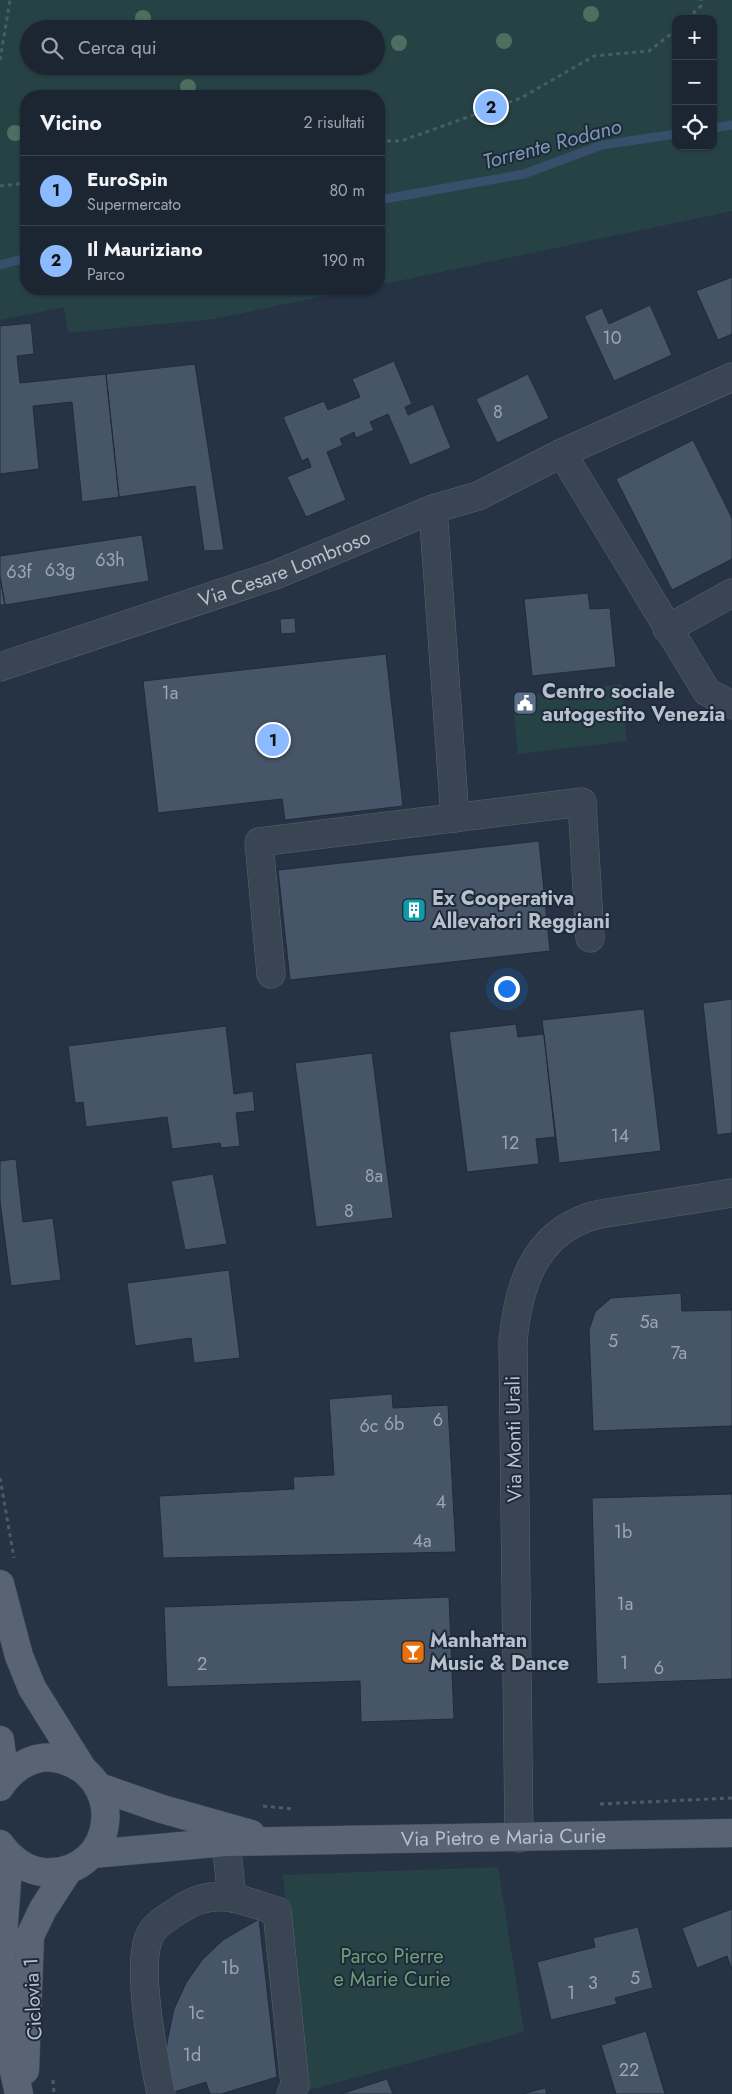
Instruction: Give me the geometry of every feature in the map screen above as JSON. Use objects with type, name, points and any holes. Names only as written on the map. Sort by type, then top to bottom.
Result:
[{"type":"main road","points":[[0,1584],[19,1656],[32,1688],[106,1804],[106,1822],[101,1839],[92,1854],[68,1869],[53,1872],[36,1871],[22,1865],[4,1850]]},
{"type":"main road","points":[[0,1740],[3,1783]]},
{"type":"main road","name":"Via Pietro e Maria Curie","points":[[3,1783],[25,1764],[50,1758],[67,1760],[90,1778],[162,1809],[276,1841]]},
{"type":"main road","name":"Via Pietro e Maria Curie","points":[[92,1854],[226,1842],[732,1833]]},
{"type":"main road","points":[[4,1850],[1,1961],[7,2039],[19,2094]]},
{"type":"main road","points":[[25,2094],[30,1936],[42,1909],[68,1869]]},
{"type":"street","name":"Via Cesare Lombroso","points":[[0,667],[275,575],[433,509],[478,496],[562,453],[732,377]]},
{"type":"street","points":[[562,453],[667,629],[707,692],[732,705]]},
{"type":"street","points":[[433,509],[455,818]]},
{"type":"street","points":[[667,629],[732,593]]},
{"type":"street","points":[[270,974],[258,842],[582,802],[590,938]]},
{"type":"street","name":"Via Monti Urali","points":[[519,1838],[513,1341],[516,1306],[525,1279],[543,1248],[568,1226],[590,1216],[732,1193]]},
{"type":"street","points":[[226,1842],[232,1898]]},
{"type":"street","points":[[161,2094],[154,2059],[143,1962],[150,1934],[164,1920],[194,1900],[232,1898],[277,1911],[295,2085],[291,2094]]},
{"type":"path","points":[[0,60],[10,0]]},
{"type":"path","points":[[691,15],[700,6],[701,0]]},
{"type":"path","points":[[385,141],[401,140],[521,98],[594,56],[649,51],[672,33]]},
{"type":"path","points":[[0,186],[20,184]]},
{"type":"path","points":[[0,1478],[15,1560]]},
{"type":"path","points":[[597,1804],[732,1798]]},
{"type":"path","points":[[257,1805],[302,1810]]},
{"type":"path","points":[[53,2076],[54,2094]]},
{"type":"green space","points":[[0,0],[732,0],[732,211],[385,284],[385,90],[20,90],[20,295],[330,295],[213,319],[68,333],[64,307],[0,320]]},
{"type":"green space","points":[[621,684],[627,741],[518,754],[512,697]]},
{"type":"green space","name":"Parco Pierre e Marie Curie","points":[[498,1867],[524,2032],[302,2092],[283,1875]]},
{"type":"building","points":[[732,277],[732,334],[718,340],[696,291]]},
{"type":"building","points":[[650,305],[672,355],[614,381],[584,316],[602,308],[609,324]]},
{"type":"building","points":[[31,323],[34,354],[17,356],[20,383],[106,374],[119,497],[82,502],[72,402],[33,406],[39,469],[0,474],[0,326]]},
{"type":"building","points":[[394,361],[412,404],[405,407],[408,415],[433,404],[451,448],[410,465],[388,414],[370,422],[374,430],[356,438],[354,432],[340,439],[343,445],[327,452],[346,500],[306,517],[287,477],[311,467],[308,458],[302,461],[283,417],[324,401],[328,410],[360,397],[352,379]]},
{"type":"building","points":[[195,364],[224,550],[204,551],[195,486],[119,497],[106,374]]},
{"type":"building","points":[[528,374],[549,418],[497,443],[476,399]]},
{"type":"building","points":[[693,440],[732,518],[732,559],[672,590],[616,479]]},
{"type":"building","points":[[142,535],[149,581],[5,605],[0,577],[0,556]]},
{"type":"building","points":[[0,577],[5,605],[0,605]]},
{"type":"building","points":[[588,593],[590,609],[610,608],[616,667],[532,676],[524,599]]},
{"type":"building","points":[[295,618],[296,633],[281,634],[280,619]]},
{"type":"building","points":[[386,654],[403,806],[285,820],[282,799],[158,813],[143,681]]},
{"type":"building","name":"Ex Cooperativa Allevatori Reggiani","points":[[539,841],[550,951],[290,980],[278,870]]},
{"type":"building","points":[[732,999],[732,1133],[717,1135],[703,1003]]},
{"type":"building","points":[[644,1009],[661,1151],[559,1163],[542,1020]]},
{"type":"building","points":[[516,1024],[518,1037],[544,1034],[555,1137],[536,1139],[539,1164],[467,1172],[449,1032]]},
{"type":"building","points":[[226,1026],[234,1094],[253,1091],[255,1111],[236,1113],[240,1146],[221,1148],[220,1143],[172,1149],[167,1117],[86,1127],[83,1102],[75,1103],[68,1046]]},
{"type":"building","points":[[372,1053],[393,1218],[316,1227],[295,1063]]},
{"type":"building","points":[[16,1159],[23,1222],[53,1218],[61,1280],[11,1286],[0,1201],[0,1161]]},
{"type":"building","points":[[213,1174],[227,1244],[185,1250],[171,1181]]},
{"type":"building","points":[[229,1270],[240,1358],[194,1363],[191,1338],[135,1346],[127,1283]]},
{"type":"building","points":[[681,1293],[682,1311],[732,1310],[732,1426],[593,1431],[589,1330],[595,1312],[611,1298]]},
{"type":"building","points":[[392,1394],[393,1408],[448,1405],[456,1552],[163,1558],[159,1496],[294,1489],[293,1477],[334,1475],[329,1399]]},
{"type":"building","points":[[732,1494],[732,1679],[597,1684],[592,1498]]},
{"type":"building","points":[[449,1597],[454,1719],[361,1722],[360,1681],[167,1687],[164,1607]]},
{"type":"building","points":[[732,1909],[732,1970],[727,1956],[697,1968],[682,1928]]},
{"type":"building","points":[[259,1919],[277,2077],[221,2094],[210,2094],[206,2082],[171,2093],[166,2051],[174,2009],[186,1983],[202,1960],[223,1940]]},
{"type":"building","points":[[638,1927],[653,1988],[615,1998],[617,2004],[551,2020],[537,1962],[595,1947],[593,1938]]},
{"type":"building","points":[[646,2031],[665,2094],[616,2094],[601,2045]]},
{"type":"building","points":[[387,2079],[393,2094],[341,2094]]},
{"type":"building","points":[[545,2088],[547,2094],[522,2094]]},
{"type":"waterway","name":"Torrente Rodano","points":[[717,127],[732,125]]},
{"type":"waterway","name":"Torrente Rodano","points":[[385,199],[524,174],[602,145],[672,135]]},
{"type":"waterway","name":"Torrente Rodano","points":[[0,265],[20,260]]},
{"type":"place","name":"Il Mauriziano","points":[[491,107]]},
{"type":"place","name":"Centro sociale autogestito Venezia","points":[[525,703]]},
{"type":"place","name":"EuroSpin","points":[[273,740]]},
{"type":"place","name":"Ex Cooperativa Allevatori Reggiani","points":[[414,910]]},
{"type":"place","name":"Manhattan Music & Dance","points":[[413,1652]]}]
